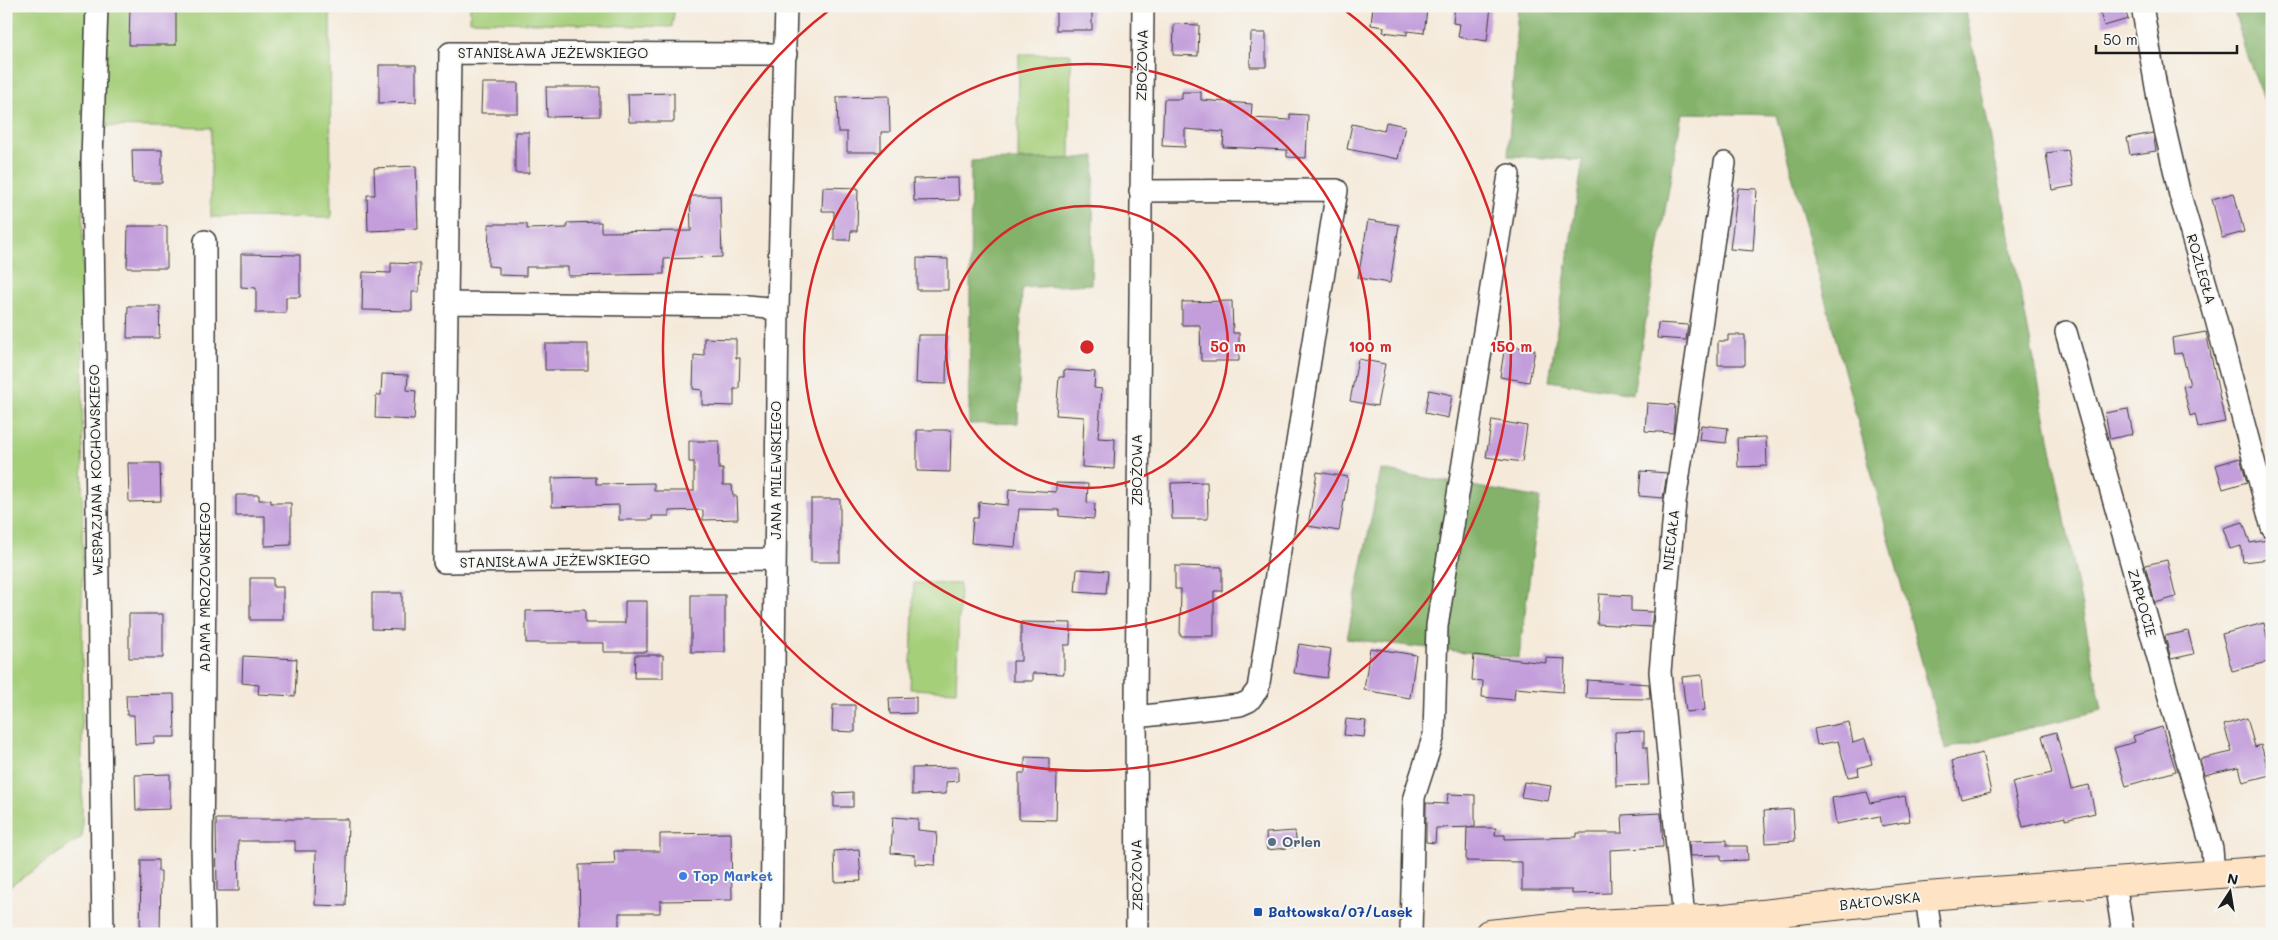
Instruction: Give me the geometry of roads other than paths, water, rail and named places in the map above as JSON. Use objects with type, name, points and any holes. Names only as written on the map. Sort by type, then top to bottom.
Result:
[{"type":"main road","name":"BAŁTOWSKA","points":[[1489,934],[1571,925],[1684,919],[1727,926],[1926,896],[2272,870]]},
{"type":"street","name":"WESPAZJANA KOCHOWSKIEGO","points":[[97,6],[92,160],[103,934]]},
{"type":"street","name":"JANA MILEWSKIEGO","points":[[771,934],[778,309],[786,6]]},
{"type":"street","name":"ZBOŻOWA","points":[[1137,934],[1136,717],[1143,6]]},
{"type":"street","name":"ROZLEGŁA","points":[[2142,6],[2159,104],[2180,195],[2214,312],[2272,528]]},
{"type":"street","name":"STANISŁAWA JEŻEWSKIEGO","points":[[775,559],[444,562],[450,53],[786,54]]},
{"type":"street","name":"NIECAŁA","points":[[1684,919],[1661,662],[1675,502],[1725,162]]},
{"type":"street","points":[[1411,934],[1414,797],[1434,735],[1437,626],[1509,175]]},
{"type":"street","points":[[1136,717],[1240,705],[1255,696],[1258,689],[1337,190],[1140,191]]},
{"type":"street","name":"ADAMA MROZOWSKIEGO","points":[[204,934],[202,846],[205,578],[205,241]]},
{"type":"street","points":[[448,303],[748,306],[778,309]]},
{"type":"street","name":"ZAPŁOCIE","points":[[2066,332],[2212,849],[2214,874]]},
{"type":"street","points":[[2115,882],[2123,934]]},
{"type":"street","points":[[1926,896],[1931,934]]},
{"type":"place","name":"Orlen","points":[[1272,842]]},
{"type":"place","name":"Top Market","points":[[683,876]]},
{"type":"place","name":"Bałtowska/07/Lasek","points":[[1258,912]]}]
